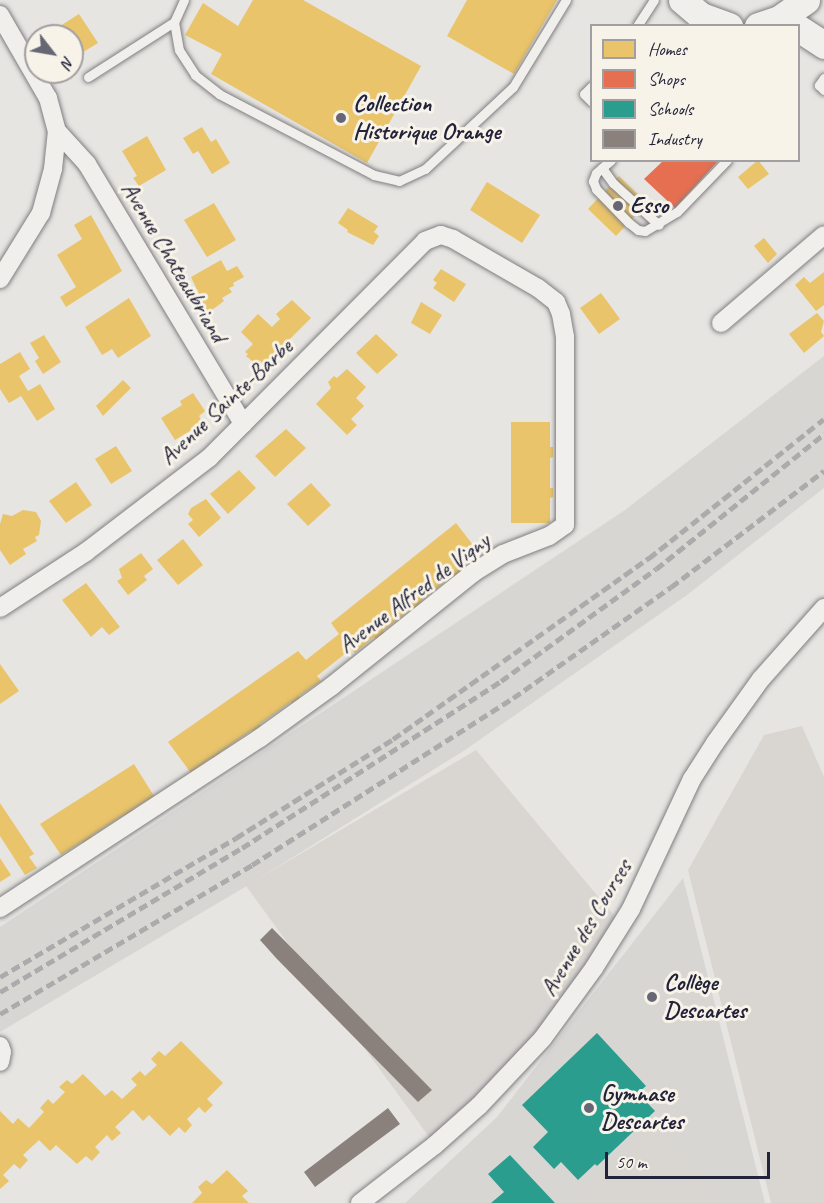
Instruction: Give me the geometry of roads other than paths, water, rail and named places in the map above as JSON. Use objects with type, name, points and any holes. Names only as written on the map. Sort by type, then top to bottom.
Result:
[{"type":"main road","points":[[682,0],[701,16],[723,24]]},
{"type":"main road","points":[[774,24],[806,0]]},
{"type":"main road","points":[[800,29],[824,45]]},
{"type":"street","points":[[0,15],[48,98],[57,131],[53,169],[41,213],[0,279]]},
{"type":"street","name":"Avenue Chateaubriand","points":[[57,131],[87,164],[243,423]]},
{"type":"street","points":[[721,323],[824,235]]},
{"type":"street","name":"Avenue Sainte-Barbe","points":[[0,608],[86,552],[209,458],[425,241],[441,236]]},
{"type":"street","name":"Avenue Alfred de Vigny","points":[[0,908],[260,738],[332,686],[473,573],[503,554],[549,536],[565,525],[565,337],[561,314],[556,302],[538,288],[453,239],[441,236]]},
{"type":"street","name":"Avenue des Courses","points":[[360,1203],[435,1145],[515,1071],[570,1004],[631,909],[692,779],[715,743],[761,679],[824,608]]},
{"type":"street","points":[[0,1046],[3,1052],[0,1062]]},
{"type":"lane","points":[[88,77],[174,22],[184,0]]},
{"type":"lane","points":[[174,22],[179,50],[195,75],[219,94],[374,175],[399,181],[425,169],[513,87],[566,0]]},
{"type":"lane","points":[[638,24],[654,0]]},
{"type":"lane","points":[[824,78],[819,85],[824,90]]},
{"type":"lane","points":[[590,87],[584,94],[590,101]]},
{"type":"lane","points":[[609,162],[593,181],[601,195],[638,230],[645,231],[659,225],[677,212],[725,162]]},
{"type":"lane","points":[[602,168],[613,183],[659,225]]},
{"type":"railway","points":[[0,977],[236,838],[393,739],[649,558],[824,419]]},
{"type":"railway","points":[[0,992],[242,848],[501,681],[656,569],[824,434]]},
{"type":"railway","points":[[0,1014],[252,865],[513,698],[671,587],[824,471]]},
{"type":"place","name":"Collection Historique Orange","points":[[341,118]]},
{"type":"place","name":"Esso","points":[[618,206]]},
{"type":"place","name":"Collège Descartes","points":[[652,997]]},
{"type":"place","name":"Gymnase Descartes","points":[[589,1108]]}]
